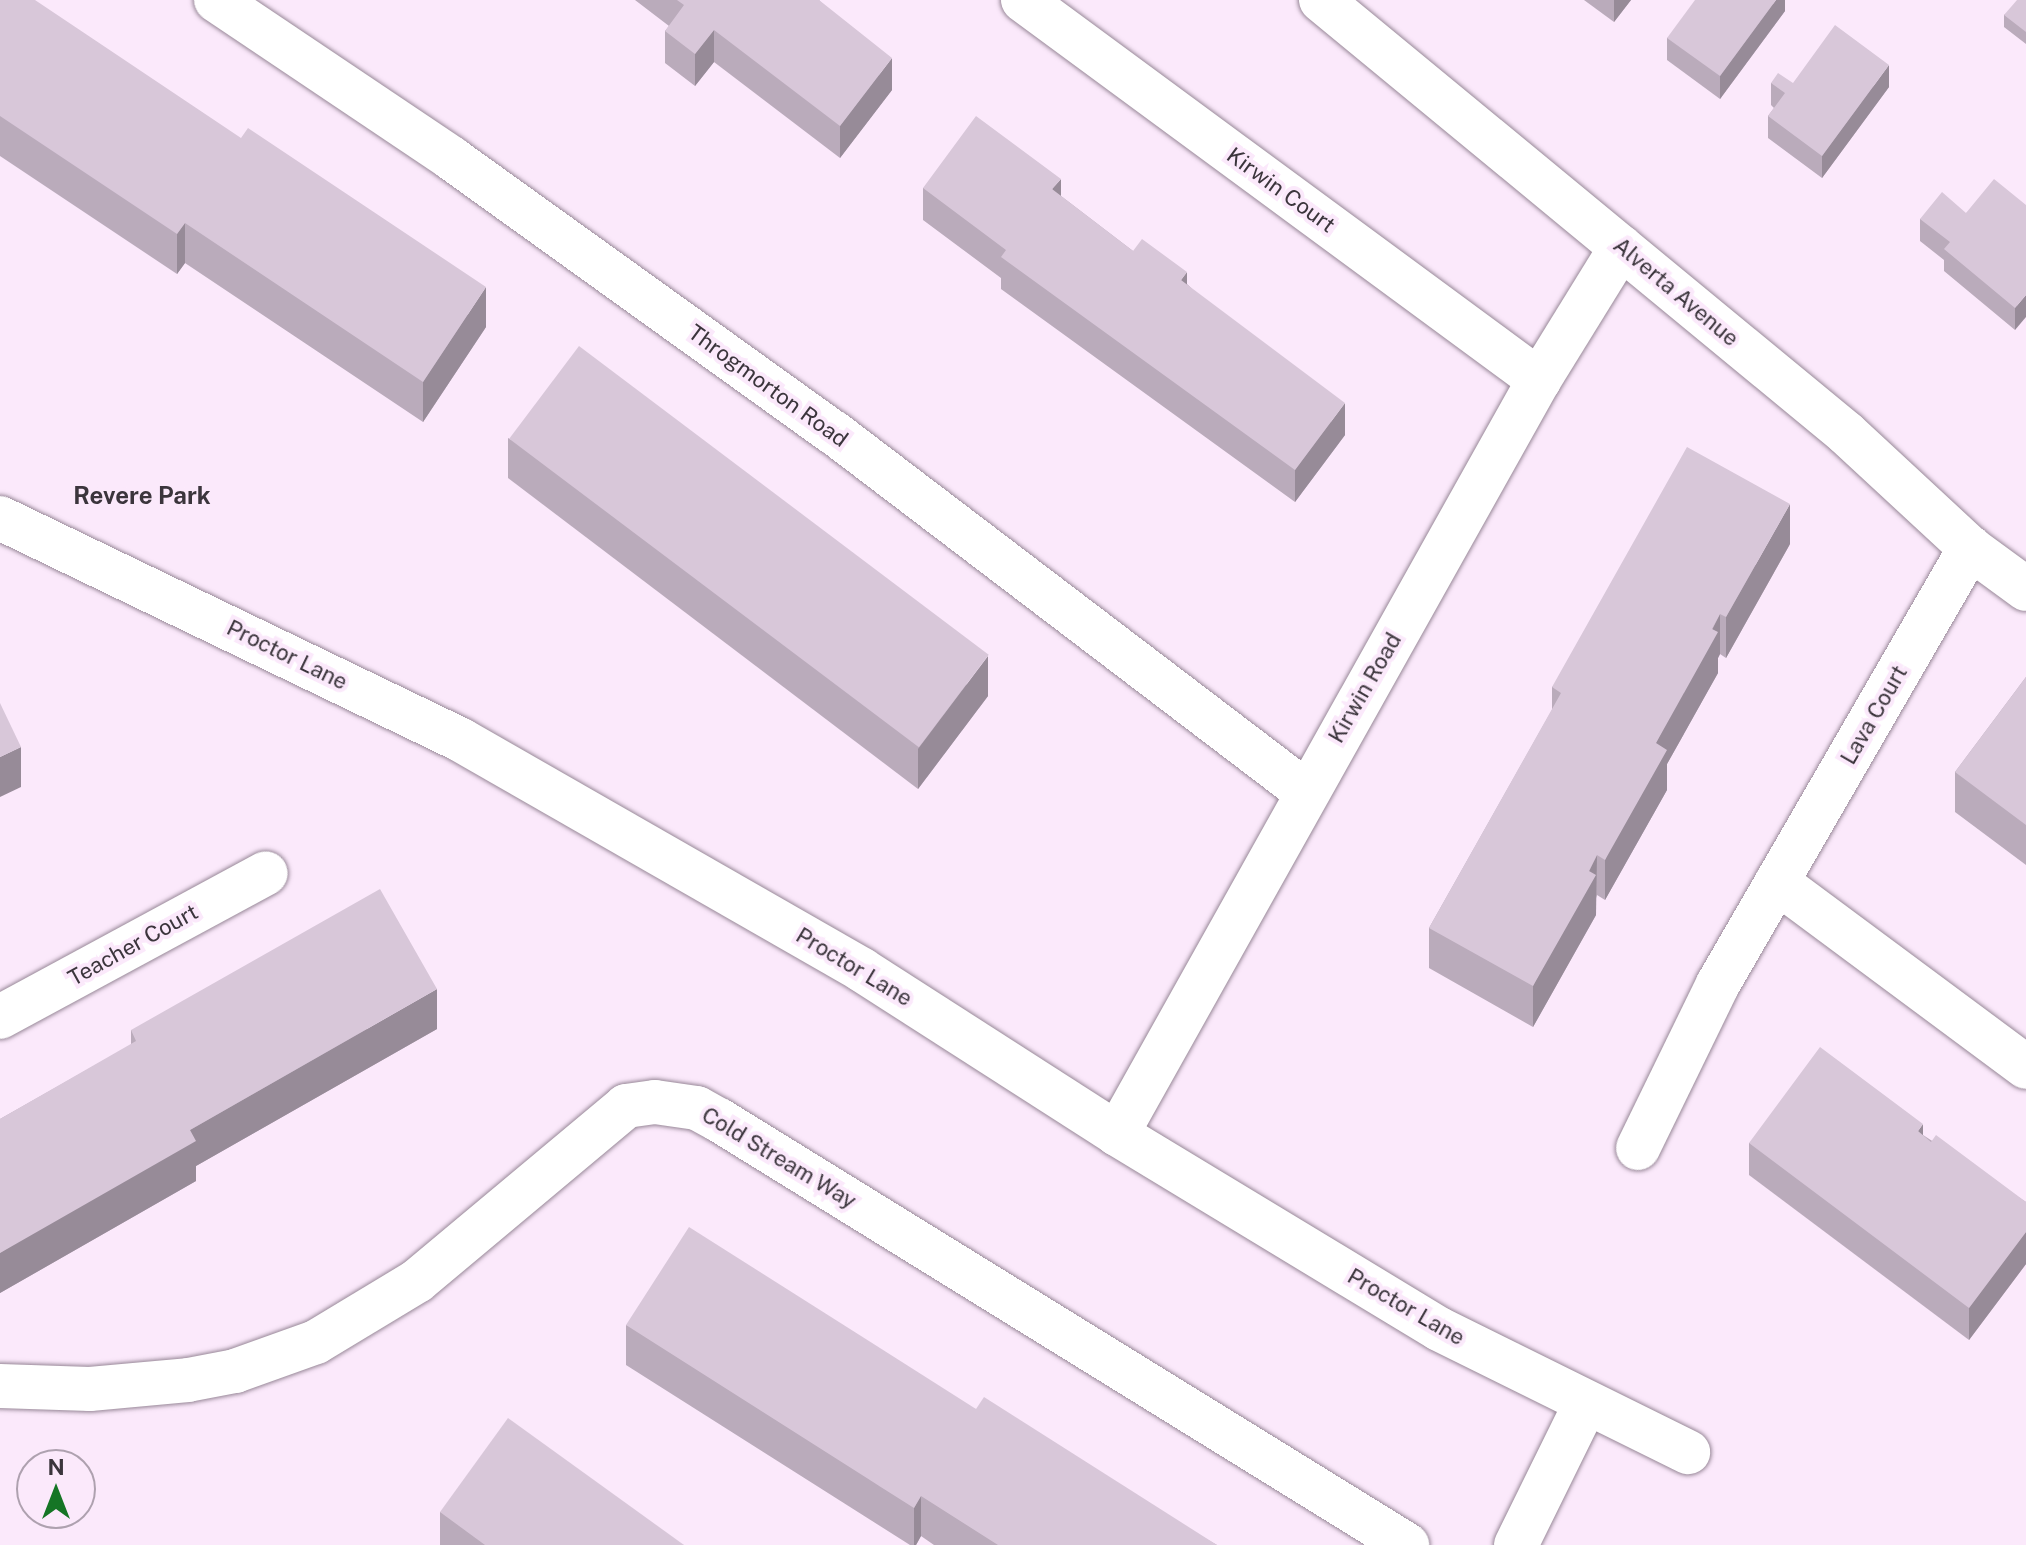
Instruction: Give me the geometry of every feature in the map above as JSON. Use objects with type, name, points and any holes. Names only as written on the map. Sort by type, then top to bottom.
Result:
[{"type":"street","name":"Throgmorton Road","points":[[216,0],[451,158],[833,432],[1306,792]]},
{"type":"street","name":"Kirwin Court","points":[[1023,0],[1539,380]]},
{"type":"street","name":"Alverta Avenue","points":[[1321,0],[1846,433],[1970,548],[2026,589]]},
{"type":"street","name":"Kirwin Road","points":[[1117,1134],[1539,380],[1621,247]]},
{"type":"street","name":"Proctor Lane","points":[[0,518],[461,740],[862,970],[1117,1134],[1439,1329],[1585,1405],[1688,1452]]},
{"type":"street","name":"Lava Court","points":[[1638,1148],[1718,984],[1970,548]]},
{"type":"street","name":"Teacher Court","points":[[0,1017],[266,873]]},
{"type":"street","points":[[1777,882],[2026,1067]]},
{"type":"street","name":"Cold Stream Way","points":[[0,1386],[90,1389],[188,1380],[235,1371],[316,1342],[417,1281],[626,1106],[655,1102],[697,1108],[719,1120],[1407,1545]]},
{"type":"street","points":[[1516,1545],[1585,1405]]},
{"type":"building","points":[[0,0],[35,0],[241,138],[248,128],[486,287],[423,382],[185,223],[177,234],[0,116]]},
{"type":"building","points":[[677,0],[819,0],[892,58],[840,126],[714,30],[695,54],[665,31],[684,5]]},
{"type":"building","points":[[1695,0],[1776,0],[1720,76],[1667,38]]},
{"type":"building","points":[[2017,0],[2026,0],[2026,32],[2004,15]]},
{"type":"building","points":[[1835,25],[1889,65],[1822,156],[1768,116],[1785,93],[1771,83],[1778,73],[1793,83]]},
{"type":"building","points":[[976,116],[1061,179],[1052,189],[1133,251],[1142,239],[1187,272],[1181,280],[1345,403],[1295,470],[1001,257],[1006,250],[923,188]]},
{"type":"building","points":[[1994,179],[2026,205],[2026,295],[2015,308],[1944,249],[1950,242],[1920,219],[1942,192],[1966,213]]},
{"type":"building","points":[[579,346],[989,655],[919,747],[509,439]]},
{"type":"building","points":[[1687,447],[1790,504],[1726,617],[1720,614],[1712,629],[1718,632],[1656,743],[1667,750],[1605,860],[1597,855],[1589,871],[1596,875],[1533,986],[1429,928],[1561,693],[1552,687]]},
{"type":"building","points":[[2026,677],[2026,825],[1955,772]]},
{"type":"building","points":[[0,703],[21,747],[0,757]]},
{"type":"building","points":[[380,889],[437,989],[190,1130],[196,1141],[0,1253],[0,1119],[136,1041],[131,1030]]},
{"type":"building","points":[[1820,1047],[1923,1124],[1918,1131],[1931,1142],[1936,1135],[2026,1202],[2026,1232],[1969,1308],[1749,1143]]},
{"type":"building","points":[[689,1227],[976,1409],[984,1397],[1217,1545],[998,1545],[921,1496],[914,1508],[626,1325]]},
{"type":"building","points":[[508,1418],[684,1545],[485,1545],[440,1512]]},
{"type":"district","name":"Revere Park","points":[[142,496]]}]
